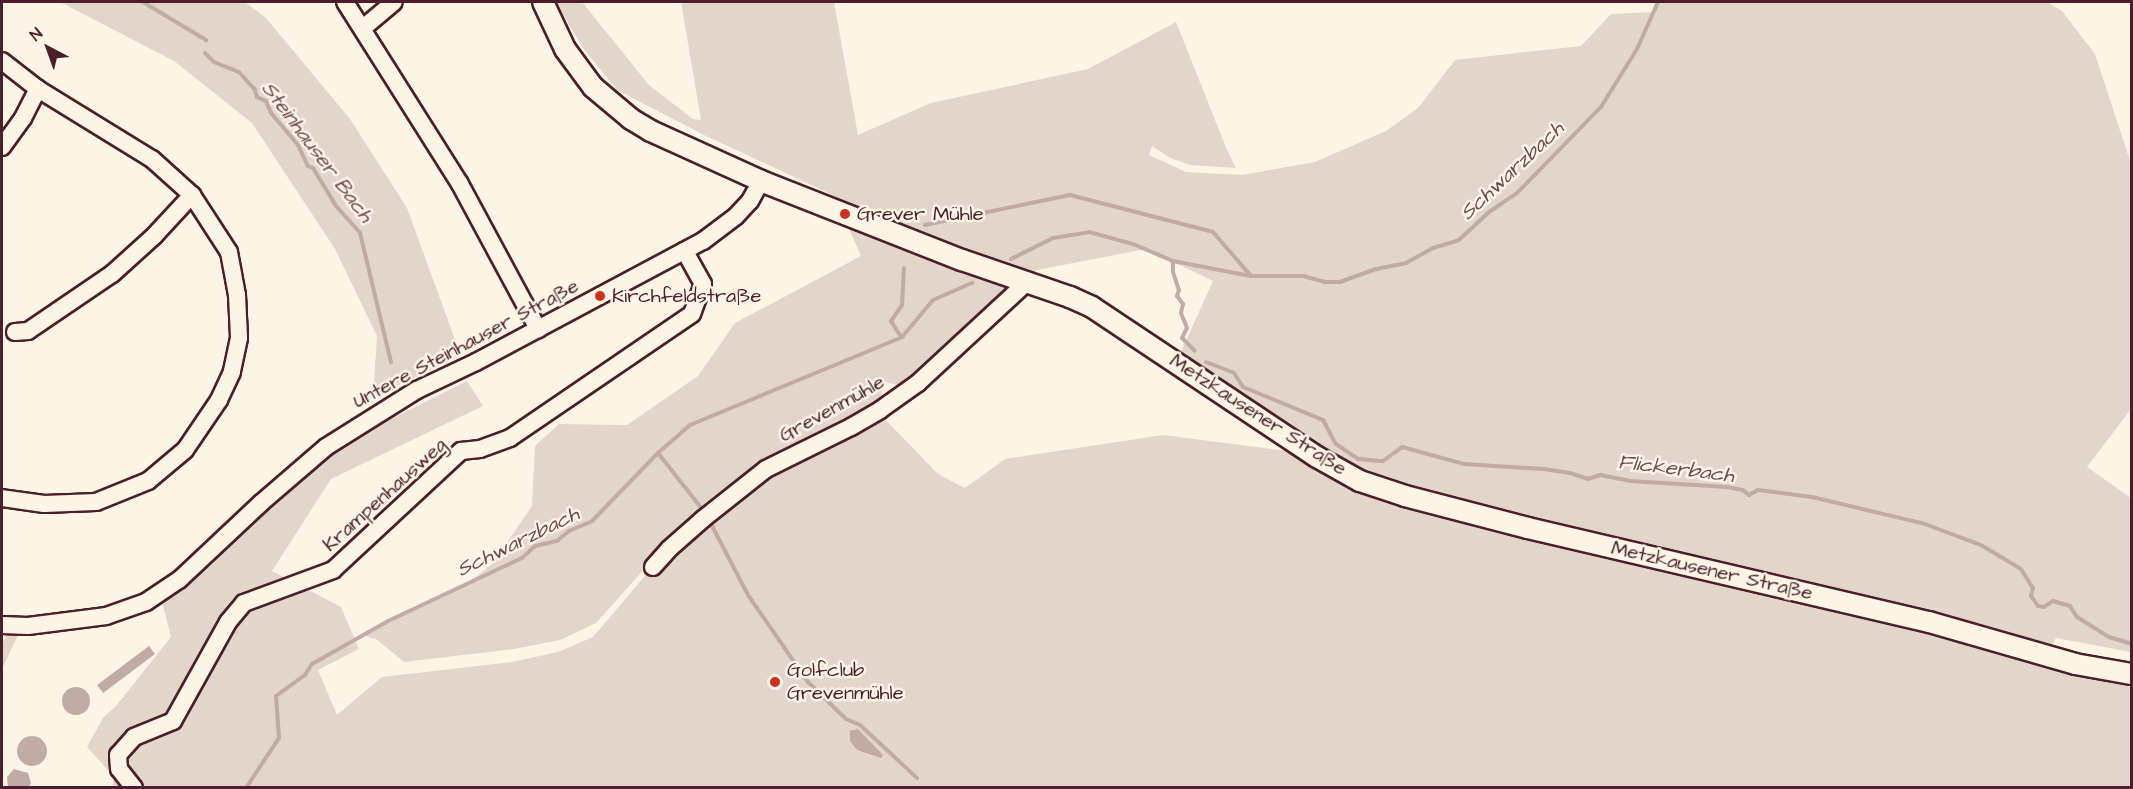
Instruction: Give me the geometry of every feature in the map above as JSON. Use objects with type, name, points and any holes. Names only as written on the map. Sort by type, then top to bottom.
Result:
[{"type":"main road","name":"Metzkausener Straße","points":[[543,2],[565,49],[593,87],[610,103],[651,131],[761,182],[962,261],[1070,297],[1115,320],[1317,457],[1360,481],[1405,496],[1528,528],[1929,622],[2075,664],[2132,674]]},
{"type":"street","points":[[345,2],[460,184],[538,329]]},
{"type":"street","points":[[363,28],[394,2]]},
{"type":"street","points":[[2,60],[38,89],[152,159],[192,195],[229,252],[237,295],[239,338],[232,372],[219,400],[185,450],[148,481],[96,502],[44,504],[2,498]]},
{"type":"street","points":[[2,147],[23,118],[38,89]]},
{"type":"street","name":"Untere Steinhauser Straße","points":[[2,625],[28,626],[106,616],[146,602],[179,580],[254,509],[326,447],[386,407],[685,251],[736,216],[750,201],[761,182]]},
{"type":"street","points":[[15,332],[28,331],[112,274],[154,236],[192,195]]},
{"type":"street","name":"Krampenhausweg","points":[[134,788],[119,769],[118,755],[134,737],[173,722],[228,622],[244,603],[339,566],[461,451],[480,449],[510,438],[692,314],[703,284],[685,251]]},
{"type":"street","name":"Grevenmühle","points":[[653,567],[669,549],[703,519],[766,469],[851,427],[918,383],[1027,282]]},
{"type":"shaded area","points":[[60,2],[245,2],[266,18],[350,119],[407,208],[461,356],[373,397],[377,336],[335,249],[252,123],[174,61]]},
{"type":"shaded area","points":[[556,2],[582,2],[649,85],[693,119],[701,120],[681,2],[834,2],[858,135],[931,103],[1088,69],[1176,22],[1236,168],[1190,165],[1170,158],[1152,146],[1149,155],[1186,172],[1242,175],[1315,162],[1386,131],[1418,108],[1455,60],[1581,46],[1611,14],[1653,12],[1659,2],[2047,2],[2062,11],[2095,54],[2131,164],[2131,409],[2087,467],[2131,498],[2131,652],[2056,638],[2040,664],[2131,687],[2131,787],[112,788],[114,777],[87,747],[103,718],[116,706],[171,637],[162,602],[249,520],[335,447],[467,381],[483,406],[331,479],[272,571],[341,607],[359,649],[318,670],[337,715],[382,677],[512,662],[558,652],[593,637],[667,550],[731,490],[876,410],[938,474],[965,488],[1005,459],[1163,435],[1287,451],[1322,452],[1180,354],[1213,281],[1146,249],[1037,270],[988,312],[963,339],[899,385],[883,382],[880,406],[761,462],[665,546],[596,623],[560,640],[514,649],[404,662],[376,639],[360,635],[463,587],[493,563],[532,506],[535,446],[559,424],[627,425],[698,376],[735,323],[861,256],[835,196],[706,136],[617,90],[583,48]]},
{"type":"shaded area","points":[[7,634],[18,635],[2,669],[2,644]]},
{"type":"shaded area","points":[[149,646],[155,654],[103,693],[97,685]]},
{"type":"shaded area","points":[[76,687],[86,691],[90,701],[86,711],[76,715],[66,711],[62,701],[66,691]]},
{"type":"shaded area","points":[[858,729],[883,755],[881,758],[857,750],[850,741],[850,731]]},
{"type":"shaded area","points":[[32,736],[43,740],[47,751],[43,762],[32,766],[21,762],[17,751],[21,740]]},
{"type":"shaded area","points":[[14,769],[28,773],[31,783],[29,787],[8,787],[7,777]]},
{"type":"waterway","name":"Steinhauser Bach","points":[[143,2],[206,40]]},
{"type":"waterway","name":"Schwarzbach","points":[[1011,259],[1053,238],[1089,232],[1133,244],[1173,261],[1251,276],[1303,276],[1325,282],[1340,282],[1376,269],[1406,263],[1433,248],[1459,240],[1489,212],[1516,194],[1601,107],[1637,49],[1658,2]]},
{"type":"waterway","name":"Steinhauser Bach","points":[[205,53],[214,62],[239,72],[255,90],[257,97],[266,101],[271,113],[298,145],[308,166],[313,168],[336,206],[360,233],[391,362]]},
{"type":"waterway","points":[[925,225],[1070,195],[1213,232],[1251,276]]},
{"type":"waterway","name":"Flickerbach","points":[[1173,261],[1173,272],[1179,290],[1177,296],[1183,304],[1181,313],[1187,328],[1182,338],[1195,351]]},
{"type":"waterway","points":[[901,337],[891,321],[902,305],[904,268]]},
{"type":"waterway","name":"Schwarzbach","points":[[246,788],[279,738],[276,696],[305,675],[312,664],[388,621],[522,558],[535,546],[557,541],[569,531],[592,521],[658,453],[690,425],[902,337],[933,300],[972,283]]},
{"type":"waterway","name":"Flickerbach","points":[[1206,362],[1234,373],[1243,387],[1323,420],[1336,444],[1358,459],[1383,461],[1402,447],[1464,464],[1544,469],[1570,473],[1588,479],[1600,475],[1630,481],[1727,487],[1743,490],[1749,495],[1758,490],[1812,497],[1925,524],[1981,545],[2021,569],[2033,588],[2031,596],[2038,606],[2044,607],[2053,601],[2070,606],[2077,617],[2109,637],[2132,644]]},
{"type":"waterway","points":[[658,453],[702,509]]},
{"type":"waterway","points":[[710,522],[748,595],[808,682],[846,719],[860,725],[917,778]]},
{"type":"place","name":"Grever Mühle","points":[[845,214]]},
{"type":"place","name":"Kirchfeldstraße","points":[[600,296]]},
{"type":"place","name":"Golfclub Grevenmühle","points":[[775,682]]}]
